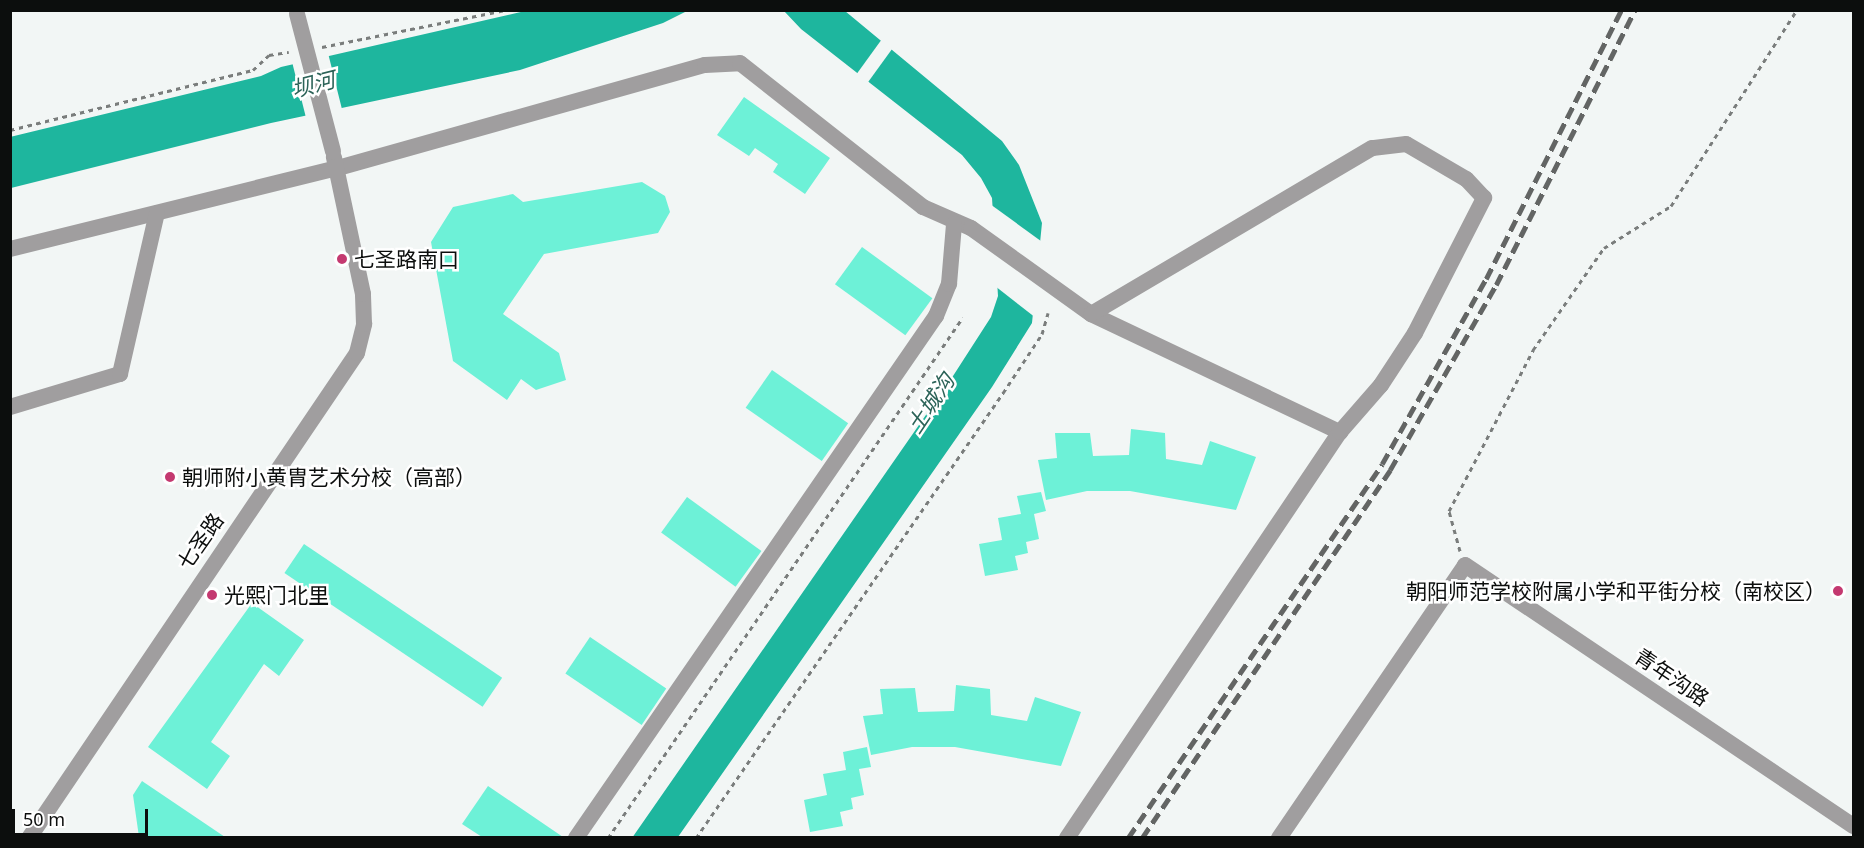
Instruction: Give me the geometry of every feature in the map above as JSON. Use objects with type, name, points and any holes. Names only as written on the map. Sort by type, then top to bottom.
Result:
[{"type":"street","name":"七圣路","points":[[29,837],[357,353],[364,324],[363,294],[338,168],[297,12]]},
{"type":"street","points":[[10,249],[338,168],[705,65],[740,63],[923,207],[962,226],[1057,288],[1091,314],[1340,432]]},
{"type":"street","points":[[1067,837],[1340,432],[1381,385],[1414,333],[1484,198],[1466,179],[1406,144],[1372,148],[1091,314]]},
{"type":"street","points":[[10,407],[120,374],[157,213]]},
{"type":"street","points":[[576,837],[936,316],[949,284],[962,226]]},
{"type":"street","name":"青年沟路","points":[[1464,565],[1854,826]]},
{"type":"street","points":[[1278,837],[1464,565]]},
{"type":"path","points":[[312,48],[505,10]]},
{"type":"path","points":[[1464,565],[1449,511],[1533,350],[1584,281],[1604,248],[1671,206],[1797,10]]},
{"type":"path","points":[[10,130],[253,70],[269,55],[290,52]]},
{"type":"path","points":[[696,837],[1003,393],[1042,334],[1048,313]]},
{"type":"path","points":[[608,837],[963,317]]},
{"type":"water","name":"坝河","points":[[525,11],[687,11],[663,23],[520,70],[271,123],[11,188],[10,137],[261,76],[281,67]]},
{"type":"water","points":[[784,11],[845,11],[1002,141],[1019,165],[1042,223],[1032,323],[992,387],[678,837],[632,838],[953,376],[991,317],[998,296],[992,198],[981,178],[962,155],[801,29]]},
{"type":"pier","points":[[882,39],[893,47],[867,84],[856,75]]},
{"type":"pier","points":[[328,53],[343,112],[307,121],[292,62]]},
{"type":"pier","points":[[990,204],[1045,244],[1036,318],[995,286]]},
{"type":"building","points":[[744,97],[830,158],[805,194],[773,172],[778,164],[755,148],[749,156],[717,135]]},
{"type":"building","points":[[642,182],[665,196],[670,212],[658,233],[544,254],[503,314],[559,353],[566,380],[536,390],[521,379],[507,400],[453,361],[431,242],[453,207],[513,194],[523,202]]},
{"type":"building","points":[[862,247],[932,298],[905,335],[835,284]]},
{"type":"building","points":[[772,370],[848,423],[822,461],[746,408]]},
{"type":"building","points":[[1131,429],[1165,433],[1166,459],[1202,465],[1210,441],[1256,457],[1236,510],[1130,491],[1087,491],[1046,500],[1038,460],[1057,458],[1055,433],[1090,433],[1093,456],[1129,455]]},
{"type":"building","points":[[1041,492],[1046,511],[1034,514],[1039,539],[1026,542],[1028,553],[1015,556],[1018,570],[985,576],[979,544],[1002,540],[998,518],[1021,514],[1017,496]]},
{"type":"building","points":[[687,497],[761,551],[736,587],[661,533]]},
{"type":"building","points":[[304,544],[502,678],[483,707],[284,573]]},
{"type":"building","points":[[252,603],[304,640],[279,676],[264,664],[211,742],[230,756],[207,789],[148,747]]},
{"type":"building","points":[[590,637],[666,688],[642,725],[565,673]]},
{"type":"building","points":[[956,685],[990,689],[991,715],[1027,721],[1035,697],[1081,712],[1061,766],[955,747],[912,747],[871,755],[863,716],[883,714],[880,689],[915,688],[918,712],[954,711]]},
{"type":"building","points":[[867,747],[871,767],[859,769],[864,795],[851,798],[853,809],[840,812],[843,826],[810,832],[804,800],[827,795],[823,774],[846,770],[843,752]]},
{"type":"building","points":[[142,781],[225,837],[139,837],[133,795]]},
{"type":"building","points":[[488,786],[563,837],[482,837],[462,824]]},
{"type":"railway","points":[[1128,838],[1382,464],[1486,279],[1621,10]]},
{"type":"railway","points":[[1142,838],[1390,470],[1496,285],[1635,10]]},
{"type":"place","name":"七圣路南口","points":[[342,259]]},
{"type":"place","name":"朝师附小黄胄艺术分校（高部）","points":[[170,477]]},
{"type":"place","name":"朝阳师范学校附属小学和平街分校（南校区）","points":[[1838,591]]},
{"type":"place","name":"光熙门北里","points":[[212,595]]},
{"type":"water label","name":"土城沟","points":[[930,403]]}]
